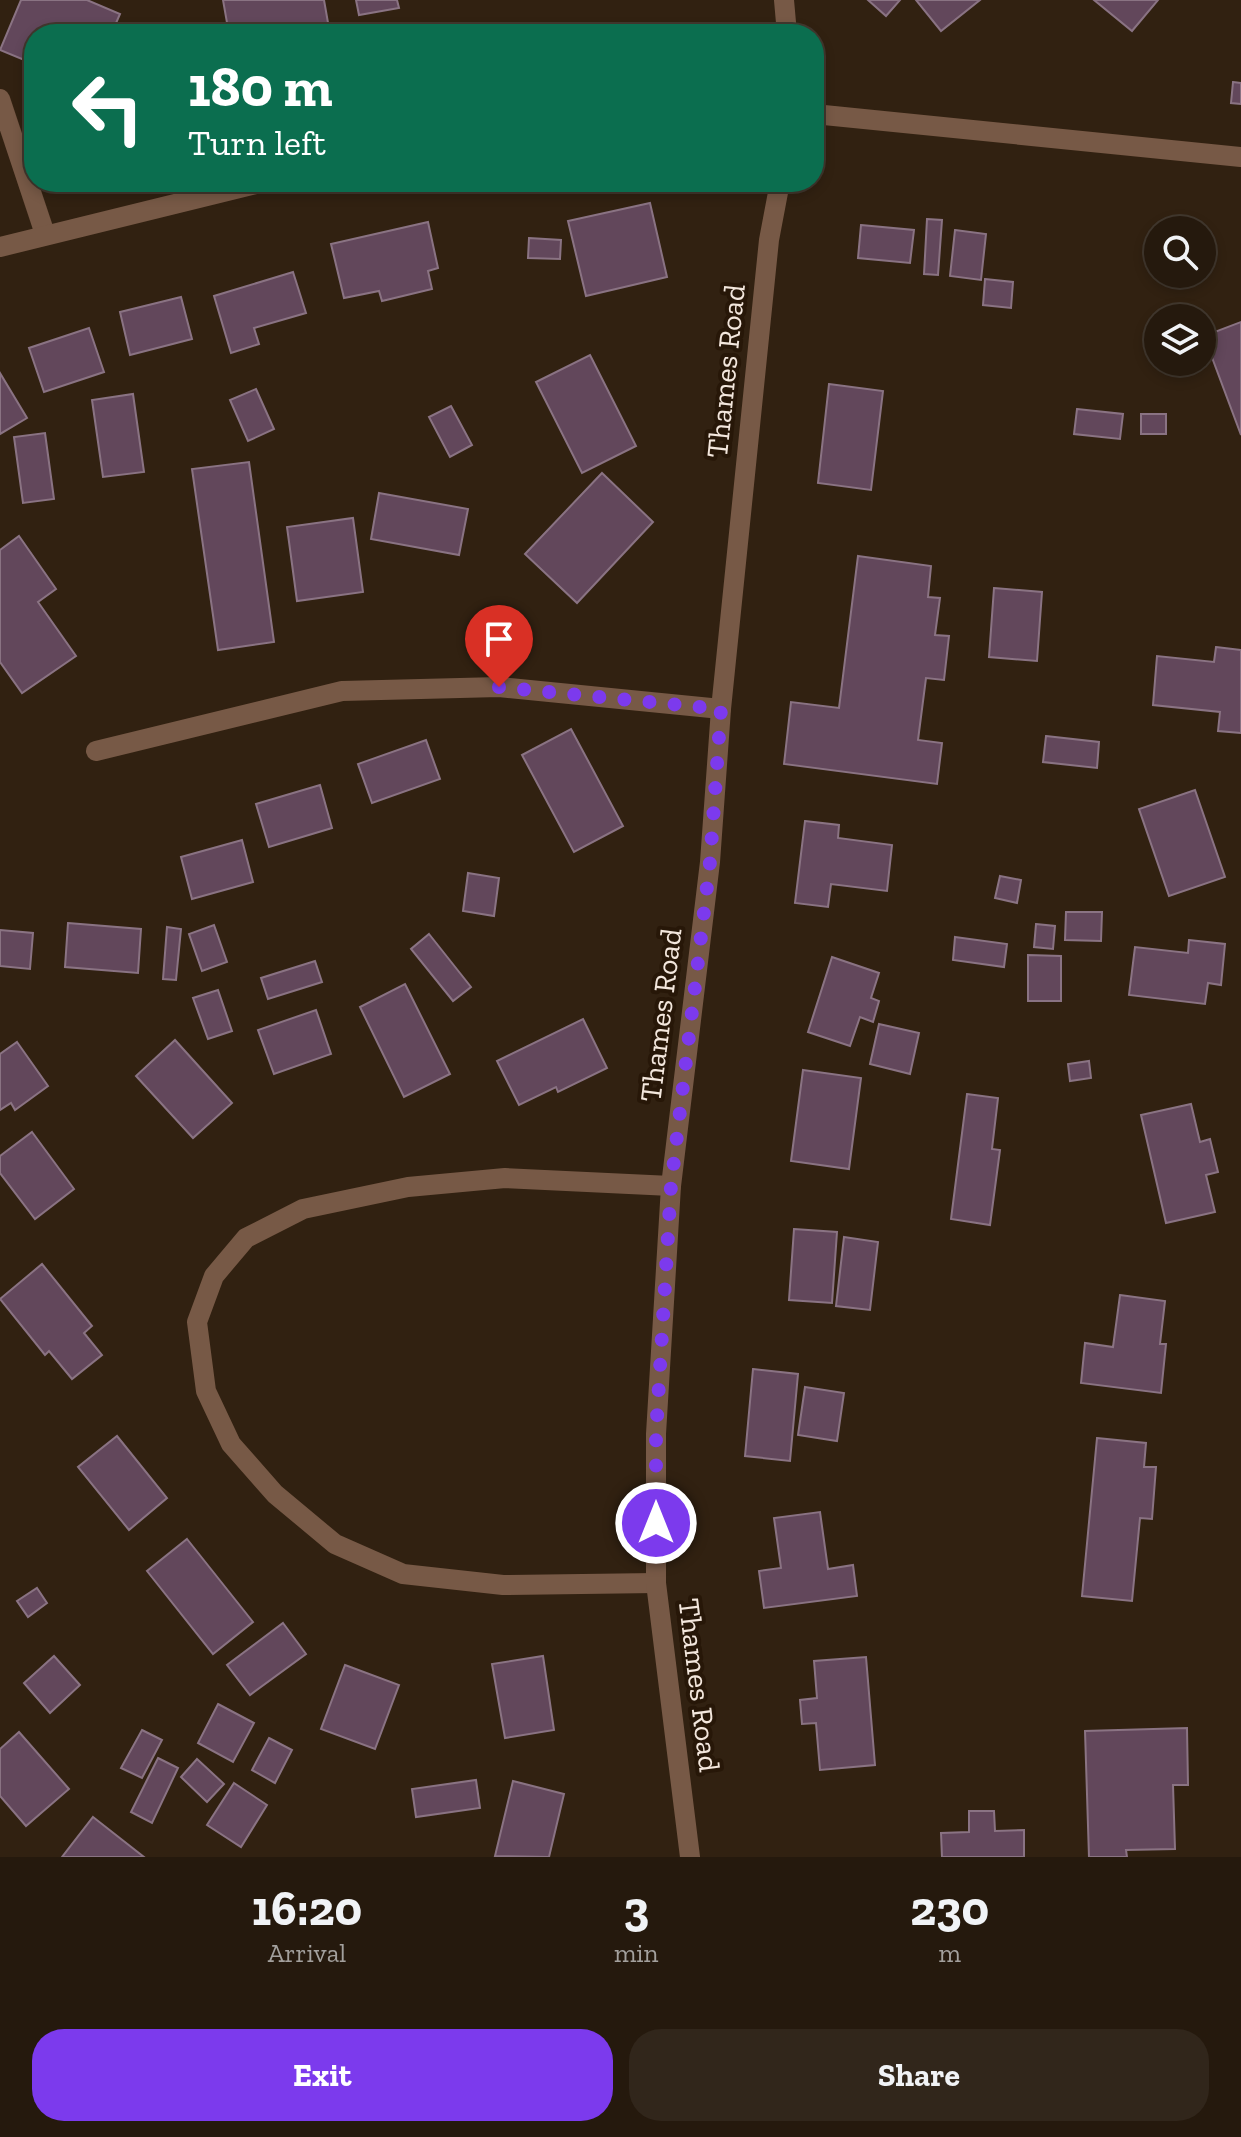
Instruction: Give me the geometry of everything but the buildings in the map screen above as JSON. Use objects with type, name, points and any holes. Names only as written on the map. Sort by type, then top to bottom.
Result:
[{"type":"street","points":[[784,0],[786,24]]},
{"type":"street","points":[[0,99],[24,171]]},
{"type":"street","points":[[824,115],[1241,157]]},
{"type":"street","points":[[31,192],[45,234]]},
{"type":"street","points":[[0,247],[222,192]]},
{"type":"street","name":"Thames Road","points":[[690,1857],[656,1583],[656,1434],[671,1186],[710,862],[721,709],[769,240],[778,192]]},
{"type":"street","points":[[96,751],[342,691],[499,687],[721,709]]},
{"type":"street","points":[[656,1583],[503,1585],[403,1574],[335,1544],[275,1494],[231,1444],[206,1391],[197,1322],[214,1276],[246,1238],[303,1209],[408,1187],[505,1178],[671,1186]]},
{"type":"route","points":[[499,687],[721,709],[710,862],[671,1186],[656,1434],[656,1523]]}]
